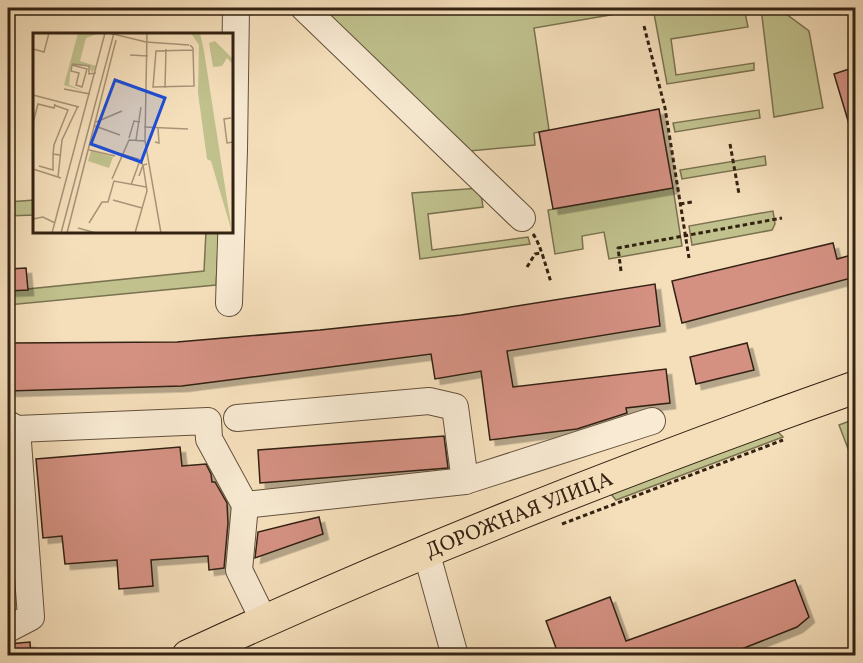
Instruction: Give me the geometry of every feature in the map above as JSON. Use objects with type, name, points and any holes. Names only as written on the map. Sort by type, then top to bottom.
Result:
[{"type":"main road","name":"ДОРОЖНАЯ УЛИЦА","points":[[188,656],[426,551],[600,482],[855,387]]},
{"type":"lane","points":[[232,201],[236,8]]},
{"type":"lane","points":[[304,8],[522,218]]},
{"type":"lane","points":[[228,303],[231,232]]},
{"type":"lane","points":[[237,418],[429,401],[455,407],[465,481]]},
{"type":"lane","points":[[8,629],[31,617],[12,427],[208,421],[209,439],[245,505],[239,570],[264,621]]},
{"type":"lane","points":[[245,505],[465,481],[652,421]]},
{"type":"lane","points":[[426,551],[455,656]]},
{"type":"path","points":[[8,8],[16,8]]},
{"type":"path","points":[[644,26],[665,108],[689,258]]},
{"type":"path","points":[[730,144],[739,194]]},
{"type":"path","points":[[680,204],[692,202]]},
{"type":"path","points":[[621,271],[618,248],[782,218]]},
{"type":"path","points":[[539,242],[551,282]]},
{"type":"path","points":[[527,267],[535,254],[541,253]]},
{"type":"path","points":[[557,526],[791,437]]},
{"type":"green space","points":[[311,8],[633,8],[633,11],[534,28],[549,130],[534,133],[535,145],[469,151]]},
{"type":"green space","points":[[653,8],[744,8],[748,27],[671,39],[676,75],[754,63],[754,70],[667,84]]},
{"type":"green space","points":[[761,8],[778,8],[809,31],[823,108],[774,117]]},
{"type":"green space","points":[[759,110],[760,118],[675,132],[673,123]]},
{"type":"green space","points":[[765,156],[766,165],[682,179],[680,170]]},
{"type":"green space","points":[[480,188],[483,207],[428,214],[432,250],[528,237],[530,244],[420,259],[412,193]]},
{"type":"green space","points":[[673,188],[682,246],[609,259],[604,232],[582,236],[583,249],[555,254],[548,210]]},
{"type":"green space","points":[[33,200],[33,215],[8,216],[8,202]]},
{"type":"green space","points":[[773,211],[775,224],[772,230],[692,245],[689,226]]},
{"type":"green space","points":[[206,232],[219,232],[216,285],[8,305],[8,291],[204,271]]},
{"type":"green space","points":[[856,419],[855,467],[839,425]]},
{"type":"green space","points":[[776,430],[783,437],[616,500],[610,493]]},
{"type":"building","points":[[855,67],[855,134],[852,134],[834,74]]},
{"type":"building","points":[[659,109],[673,188],[553,209],[539,132]]},
{"type":"building","points":[[833,243],[837,259],[855,254],[855,277],[682,323],[672,281]]},
{"type":"building","points":[[26,268],[28,290],[8,291],[8,269]]},
{"type":"building","points":[[655,284],[660,326],[507,351],[513,387],[666,369],[670,403],[626,408],[627,413],[577,429],[490,440],[481,371],[435,379],[431,354],[182,386],[8,391],[8,343],[177,342],[320,330],[461,315]]},
{"type":"building","points":[[747,343],[754,370],[696,384],[690,357]]},
{"type":"building","points":[[444,436],[448,468],[260,483],[258,450]]},
{"type":"building","points":[[180,447],[182,466],[206,464],[212,482],[215,482],[227,503],[228,523],[224,568],[209,570],[208,556],[151,560],[153,586],[119,589],[117,560],[65,564],[62,536],[43,538],[36,459]]},
{"type":"building","points":[[319,517],[323,534],[255,558],[258,532]]},
{"type":"building","points":[[795,580],[809,617],[797,627],[724,656],[559,656],[546,621],[610,597],[626,641]]},
{"type":"building","points":[[30,642],[31,656],[8,656],[8,644]]}]
